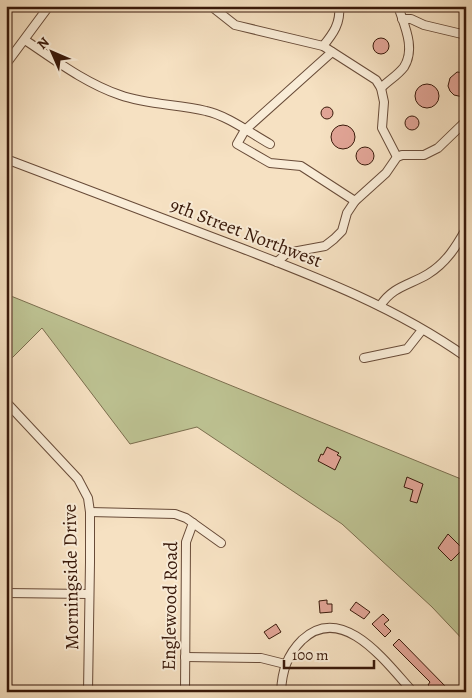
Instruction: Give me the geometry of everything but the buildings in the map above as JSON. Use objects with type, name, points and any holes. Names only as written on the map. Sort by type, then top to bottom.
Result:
[{"type":"street","points":[[6,64],[49,6]]},
{"type":"street","points":[[211,6],[235,25],[323,46],[376,80],[381,88],[384,102],[382,128],[397,157]]},
{"type":"street","points":[[323,46],[338,24],[340,16],[339,6]]},
{"type":"street","points":[[381,88],[403,68],[408,59],[409,42],[398,6]]},
{"type":"street","points":[[402,19],[411,19],[432,27],[466,35]]},
{"type":"street","points":[[24,40],[86,80],[104,89],[147,102],[206,110],[270,144]]},
{"type":"street","points":[[332,52],[245,130],[237,144],[270,163],[301,166],[356,201]]},
{"type":"street","points":[[277,262],[287,253],[325,246],[342,231],[347,213],[356,201],[386,173],[397,157],[402,155],[424,155],[438,148],[466,121]]},
{"type":"street","name":"9th Street Northwest","points":[[6,159],[321,279],[380,306],[466,357]]},
{"type":"street","points":[[380,306],[388,296],[400,287],[425,276],[442,264],[466,229]]},
{"type":"street","points":[[364,358],[407,349],[422,330]]},
{"type":"street","name":"Morningside Drive","points":[[6,402],[78,479],[88,498],[90,512],[88,692]]},
{"type":"street","name":"Englewood Road","points":[[90,512],[170,513],[193,523],[221,543]]},
{"type":"street","name":"Englewood Road","points":[[185,692],[186,542],[193,523]]},
{"type":"street","points":[[6,593],[89,594]]},
{"type":"street","points":[[281,692],[285,664],[293,649],[310,634],[326,629],[346,631],[356,635],[367,643],[413,692]]},
{"type":"street","points":[[185,657],[261,658],[285,664]]},
{"type":"green space","points":[[6,294],[466,481],[466,643],[432,607],[342,524],[197,427],[130,444],[42,328],[6,364]]}]
